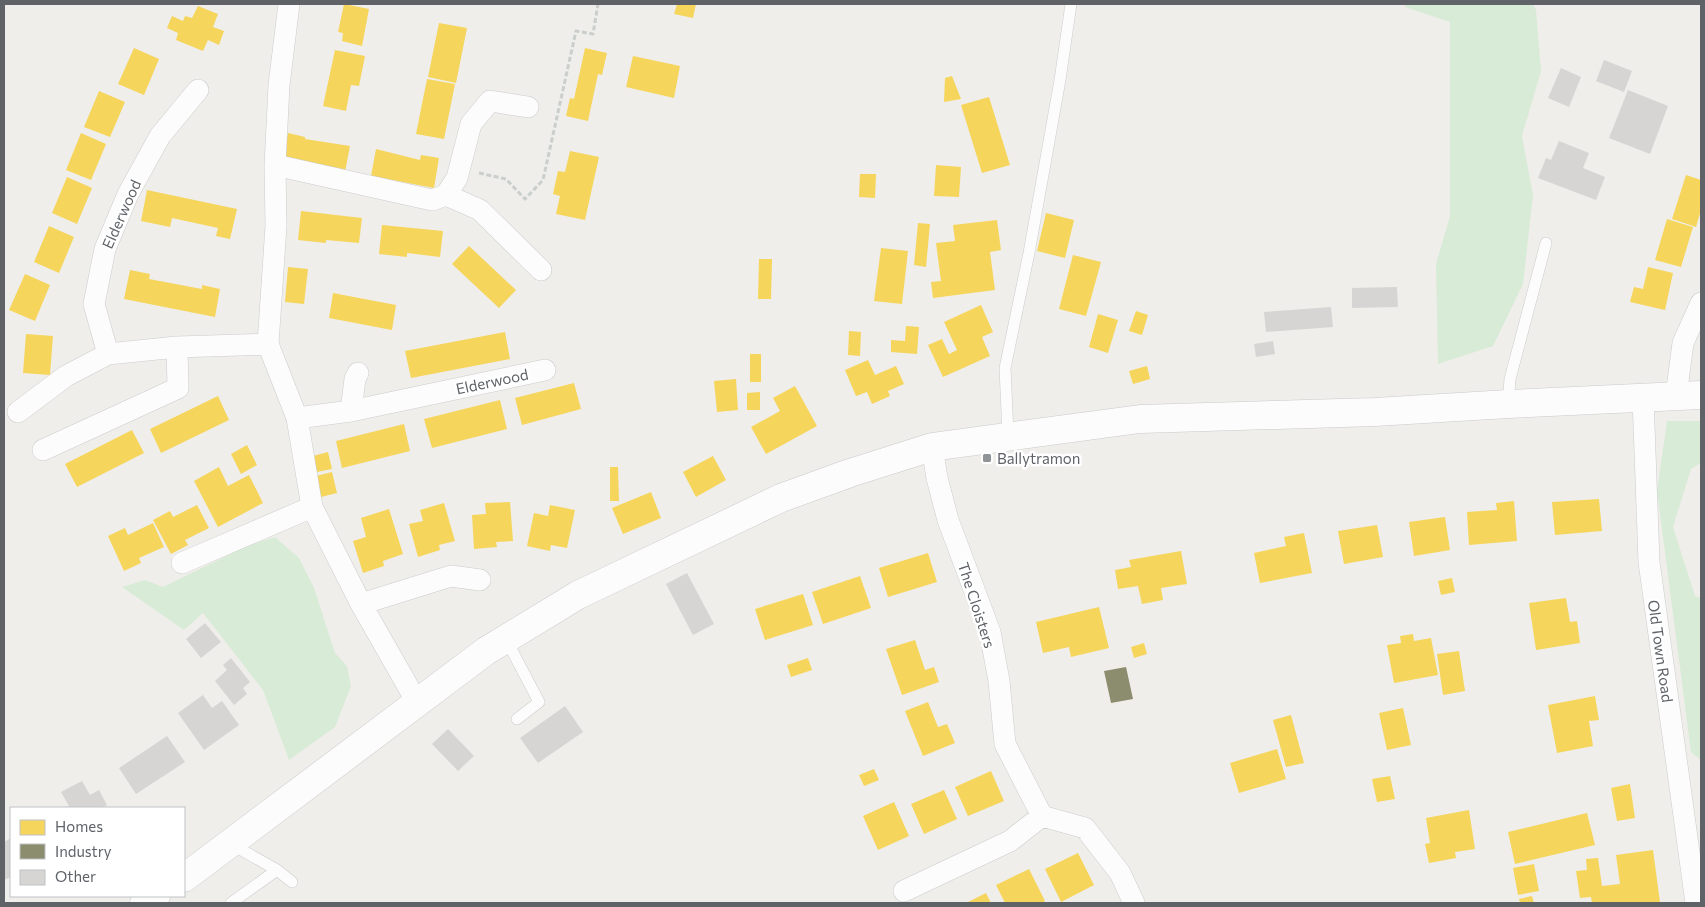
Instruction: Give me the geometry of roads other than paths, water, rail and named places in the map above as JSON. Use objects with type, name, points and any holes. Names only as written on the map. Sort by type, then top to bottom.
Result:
[{"type":"main road","points":[[185,877],[418,704],[486,651],[578,595],[781,498],[850,473],[932,447],[1008,435],[1140,419],[1375,412],[1689,396]]},
{"type":"street","points":[[289,4],[279,85],[275,165],[276,226],[268,344],[297,418],[312,507],[361,604],[418,704]]},
{"type":"street","name":"Elderwood","points":[[108,354],[94,304],[105,249],[128,194],[160,136],[198,90]]},
{"type":"street","points":[[275,165],[432,200],[446,195],[457,178],[470,124],[490,101],[528,106]]},
{"type":"street","points":[[446,195],[480,210],[541,270]]},
{"type":"street","points":[[1689,396],[1684,343],[1701,303]]},
{"type":"street","points":[[18,412],[66,376],[108,354],[176,347],[268,344]]},
{"type":"street","points":[[43,450],[178,388],[176,347]]},
{"type":"street","name":"Elderwood","points":[[297,418],[350,411],[545,370]]},
{"type":"street","points":[[350,411],[355,379],[358,373]]},
{"type":"street","name":"Old Town Road","points":[[1643,397],[1649,562],[1696,903]]},
{"type":"street","name":"The Cloisters","points":[[932,447],[937,478],[948,520],[990,632],[999,681],[1006,744],[1042,816]]},
{"type":"street","points":[[182,563],[312,507]]},
{"type":"street","points":[[361,604],[452,576],[480,580]]},
{"type":"street","points":[[904,891],[1010,841],[1042,816],[1084,828],[1120,873],[1134,903]]},
{"type":"lane","points":[[1008,435],[1005,368],[1029,253],[1060,80],[1071,4]]},
{"type":"lane","points":[[1508,404],[1510,379],[1546,243]]},
{"type":"lane","points":[[506,639],[539,702],[517,719]]},
{"type":"lane","points":[[230,844],[277,870],[292,882]]},
{"type":"lane","points":[[231,903],[277,870]]},
{"type":"place","name":"Ballytramon","points":[[987,458]]}]
